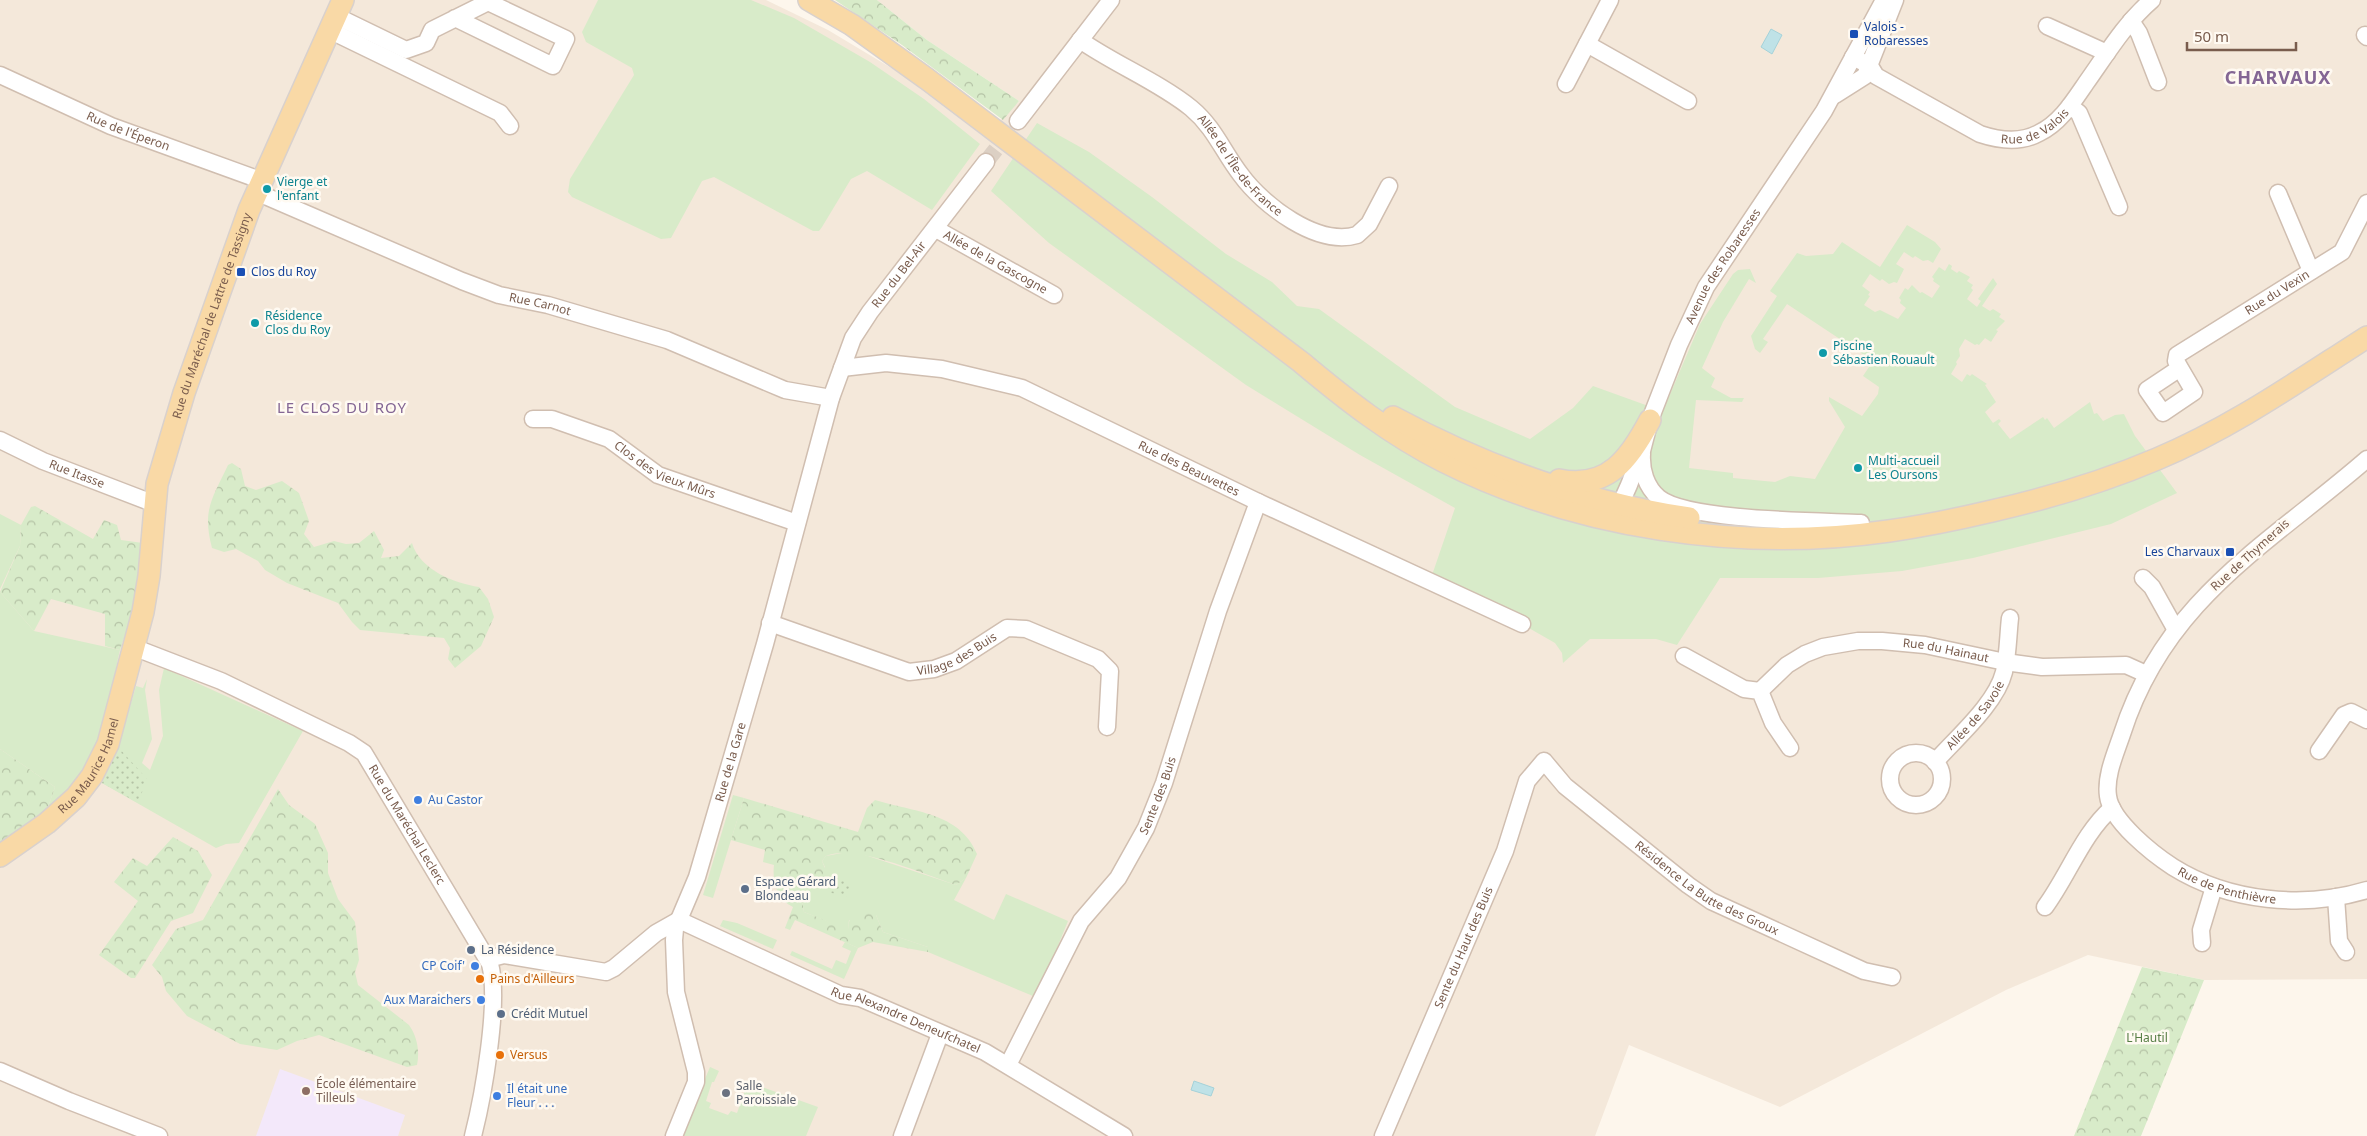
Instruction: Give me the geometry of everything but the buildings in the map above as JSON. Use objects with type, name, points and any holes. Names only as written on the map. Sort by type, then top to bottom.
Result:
[{"type":"main road","points":[[809,0],[852,25],[927,79],[1301,362],[1337,392],[1394,433],[1444,462],[1481,478],[1528,496],[1595,516],[1706,535],[1775,538],[1849,535],[1888,531],[1966,517],[2073,491],[2158,459],[2242,417],[2367,337]]},
{"type":"main road","name":"Rue du Maréchal de Lattre de Tassigny","points":[[134,647],[143,612],[149,576],[157,484],[184,393],[228,265],[258,186],[336,16]]},
{"type":"main road","points":[[2320,367],[2367,327]]},
{"type":"main road","points":[[1301,362],[1373,406],[1492,465],[1571,492],[1620,505],[1663,514],[1734,523],[1804,525],[1966,517]]},
{"type":"main road","points":[[1373,406],[1492,458],[1551,478],[1572,482],[1591,480],[1619,466],[1635,448],[1650,420]]},
{"type":"main road","name":"Rue Maurice Hamel","points":[[0,856],[47,823],[76,797],[87,783],[102,757],[113,728],[134,647]]},
{"type":"street","points":[[1018,121],[1112,0]]},
{"type":"street","points":[[1566,84],[1610,0]]},
{"type":"street","name":"Avenue des Robaresses","points":[[1620,505],[1642,451],[1650,420],[1682,337],[1706,287],[1833,96],[1884,0]]},
{"type":"street","points":[[1870,73],[1873,53],[1895,0]]},
{"type":"street","name":"Rue de Valois","points":[[1851,62],[1966,127],[1993,138],[2014,139],[2039,134],[2062,116],[2131,21],[2152,0]]},
{"type":"street","points":[[336,16],[406,50],[426,43],[432,30],[455,18],[488,2],[566,39],[553,66],[455,18]]},
{"type":"street","points":[[336,16],[500,114],[510,126]]},
{"type":"street","points":[[2131,21],[2139,33],[2158,82]]},
{"type":"street","points":[[2047,26],[2107,53]]},
{"type":"street","name":"Allée de l'Île-de-France","points":[[1080,40],[1190,108],[1206,123],[1224,147],[1240,175],[1266,202],[1298,224],[1338,237],[1357,236],[1369,224],[1389,186]]},
{"type":"street","points":[[1588,44],[1688,101]]},
{"type":"street","name":"Avenue des Robaresses","points":[[1833,96],[1870,73]]},
{"type":"street","name":"Rue de l'Éperon","points":[[0,75],[111,126],[258,186]]},
{"type":"street","points":[[2070,106],[2079,113],[2119,207]]},
{"type":"street","name":"Rue du Bel-Air","points":[[831,398],[853,338],[870,312],[986,162]]},
{"type":"street","name":"Rue Carnot","points":[[258,186],[462,281],[499,295],[548,305],[667,340],[785,390],[831,398]]},
{"type":"street","points":[[2278,193],[2311,271]]},
{"type":"street","name":"Rue du Vexin","points":[[2180,368],[2176,361],[2177,355],[2342,252],[2367,203]]},
{"type":"street","name":"Allée de la Gascogne","points":[[936,229],[1054,295]]},
{"type":"street","name":"Rue des Beauvettes","points":[[842,368],[886,363],[942,369],[1022,388],[1258,502],[1522,624]]},
{"type":"street","name":"Rue de la Gare","points":[[674,1136],[696,1082],[696,1072],[675,985],[674,940],[679,920],[696,877],[770,623],[831,398]]},
{"type":"street","name":"Clos des Vieux Mûrs","points":[[533,419],[552,419],[609,439],[658,475],[797,523]]},
{"type":"street","name":"Rue Itasse","points":[[0,440],[92,481],[155,504]]},
{"type":"street","points":[[1642,451],[1642,463],[1649,487],[1660,499],[1676,508],[1761,518],[1861,523]]},
{"type":"street","name":"Rue de Thymerais","points":[[2112,808],[2108,798],[2109,777],[2125,725],[2146,674],[2176,630],[2236,565],[2367,459]]},
{"type":"street","points":[[1481,478],[1608,512],[1616,510],[1620,505]]},
{"type":"street","name":"Sente des Buis","points":[[1008,1065],[1081,921],[1118,878],[1146,828],[1164,783],[1218,611],[1258,502]]},
{"type":"street","points":[[2143,578],[2152,587],[2176,630]]},
{"type":"street","name":"Allée de Savoie","points":[[1935,762],[1994,695],[2004,673],[2010,618]]},
{"type":"street","name":"Village des Buis","points":[[770,623],[909,672],[934,669],[956,661],[1008,628],[1026,628],[1098,659],[1110,671],[1107,727]]},
{"type":"street","name":"Rue du Hainaut","points":[[1760,691],[1793,662],[1823,647],[1866,641],[1903,642],[1945,648],[2005,662],[2042,667],[2126,665],[2146,674]]},
{"type":"street","name":"Rue du Maréchal Leclerc","points":[[134,647],[221,681],[348,743],[364,753],[488,959],[492,972],[492,1009],[483,1083],[473,1136]]},
{"type":"street","points":[[1684,656],[1744,689],[1760,691],[1773,723],[1790,748]]},
{"type":"street","points":[[2319,752],[2344,715],[2351,712],[2367,720]]},
{"type":"street","name":"Résidence La Butte des Groux","points":[[1544,761],[1565,786],[1711,902],[1864,971],[1892,977]]},
{"type":"street","name":"Sente du Haut des Buis","points":[[1383,1136],[1505,851],[1527,781],[1544,761]]},
{"type":"street","points":[[2045,907],[2062,883],[2092,830],[2112,808]]},
{"type":"street","name":"Rue de Penthièvre","points":[[2112,808],[2133,834],[2162,859],[2194,878],[2214,886],[2254,898],[2274,899],[2336,897],[2367,890]]},
{"type":"street","points":[[2202,943],[2201,930],[2214,886]]},
{"type":"street","points":[[2336,897],[2339,940],[2346,952]]},
{"type":"street","points":[[488,959],[504,954],[606,972],[614,968],[656,932],[679,920]]},
{"type":"street","name":"Rue Alexandre Deneufchatel","points":[[679,920],[841,995],[860,998],[1008,1065],[1124,1136]]},
{"type":"street","points":[[902,1136],[940,1034]]},
{"type":"street","points":[[0,1071],[158,1136]]},
{"type":"shaded area","points":[[0,0],[766,0],[828,30],[898,72],[984,137],[1019,101],[927,40],[877,0],[2367,0],[2367,979],[2204,980],[2088,955],[2006,990],[1780,1107],[1629,1045],[1595,1136],[0,1136]]},
{"type":"shaded area","name":"École élémentaire Tilleuls","points":[[280,1069],[405,1115],[398,1136],[256,1136]]},
{"type":"green space","points":[[598,0],[751,0],[794,18],[870,62],[924,99],[980,144],[932,210],[867,171],[851,179],[822,227],[819,231],[813,231],[714,177],[702,181],[671,238],[661,239],[572,197],[568,192],[570,179],[634,75],[632,68],[586,42],[582,32]]},
{"type":"green space","points":[[835,0],[877,0],[927,40],[1019,101],[1003,120],[902,45]]},
{"type":"green space","points":[[1037,123],[1089,152],[1152,197],[1226,254],[1272,282],[1297,306],[1319,309],[1455,407],[1530,439],[1573,408],[1593,386],[1654,408],[1665,406],[1700,324],[1733,274],[1738,270],[1750,269],[1756,283],[1749,279],[1723,322],[1702,368],[1715,378],[1711,387],[1731,398],[1744,398],[1742,402],[1696,400],[1689,468],[1733,473],[1733,478],[1775,482],[1790,476],[1815,479],[1845,427],[1829,401],[1829,397],[1862,416],[1878,394],[1879,387],[1863,376],[1873,361],[1787,304],[1763,339],[1768,342],[1760,353],[1755,349],[1751,336],[1777,296],[1770,291],[1797,253],[1806,256],[1833,254],[1842,242],[1880,267],[1907,225],[1935,242],[1941,249],[1933,263],[1928,260],[1923,261],[1915,256],[1913,258],[1904,252],[1896,264],[1904,269],[1897,283],[1889,284],[1882,279],[1880,281],[1870,274],[1862,286],[1870,292],[1868,295],[1870,296],[1864,305],[1875,312],[1880,310],[1898,319],[1906,308],[1900,303],[1901,300],[1899,298],[1905,288],[1908,290],[1912,285],[1920,293],[1922,292],[1932,298],[1940,286],[1933,281],[1932,277],[1939,267],[1945,271],[1949,264],[1952,266],[1951,269],[1957,273],[1959,271],[1970,277],[1967,281],[1973,285],[1971,288],[1973,290],[1967,299],[1977,307],[1981,301],[1978,299],[1993,278],[1997,284],[1982,306],[1990,311],[1993,309],[2001,314],[1999,317],[2005,321],[1996,330],[1998,331],[1991,342],[1985,338],[1979,345],[1975,345],[1965,339],[1959,349],[1960,356],[1956,362],[1957,364],[1951,374],[1962,382],[1967,374],[1970,376],[1972,374],[1987,384],[1985,385],[1996,402],[1985,412],[1993,423],[1999,419],[2001,421],[1998,424],[2010,439],[2043,417],[2045,420],[2047,418],[2054,428],[2090,402],[2094,414],[2097,413],[2103,421],[2115,415],[2124,414],[2135,436],[2177,493],[2111,524],[1973,558],[1902,571],[1818,578],[1720,578],[1677,645],[1656,639],[1590,639],[1563,663],[1562,653],[1555,643],[1522,624],[1430,581],[1455,508],[1360,455],[1246,385],[1049,243],[991,191]]},
{"type":"green space","points":[[232,463],[241,469],[245,486],[256,490],[282,481],[299,493],[309,521],[304,534],[314,547],[334,541],[346,544],[359,543],[374,531],[384,550],[381,558],[399,556],[412,543],[422,561],[439,574],[479,587],[488,599],[494,617],[481,646],[455,668],[448,659],[450,648],[444,638],[360,630],[338,603],[287,583],[265,570],[258,561],[236,549],[224,552],[212,548],[208,524],[210,505],[228,465]]},
{"type":"green space","points":[[35,506],[93,539],[104,520],[117,525],[121,540],[143,543],[136,603],[120,650],[105,646],[105,614],[51,599],[34,631],[0,592],[20,546],[21,525],[31,507]]},
{"type":"green space","points":[[0,514],[21,525],[20,546],[0,589]]},
{"type":"green space","points":[[0,592],[34,631],[120,650],[106,717],[94,755],[79,778],[47,810],[55,787],[0,749]]},
{"type":"green space","points":[[164,668],[303,731],[239,843],[226,844],[216,848],[102,783],[118,747],[136,686],[143,688],[147,679],[145,690],[152,739],[142,763],[150,770],[163,736],[159,690]]},
{"type":"green space","points":[[118,747],[147,779],[138,803],[102,783]]},
{"type":"green space","points":[[0,749],[55,787],[47,810],[0,846]]},
{"type":"green space","points":[[278,789],[289,805],[315,824],[328,853],[328,873],[338,899],[355,922],[359,960],[355,972],[358,985],[409,1025],[417,1044],[417,1065],[407,1067],[319,1035],[297,1041],[277,1050],[240,1044],[187,1016],[166,991],[162,977],[152,965],[176,929],[203,920]]},
{"type":"green space","points":[[733,795],[744,798],[713,898],[703,895]]},
{"type":"green space","points":[[744,798],[858,832],[867,808],[875,800],[934,816],[959,830],[969,840],[977,854],[966,878],[956,885],[872,857],[838,853],[826,856],[822,861],[827,873],[825,879],[811,883],[801,894],[804,912],[848,929],[854,911],[866,907],[876,915],[883,932],[928,947],[928,952],[873,942],[858,948],[795,920],[790,930],[785,928],[793,907],[779,895],[774,878],[774,865],[763,862],[765,850],[731,840]]},
{"type":"green space","points":[[173,837],[198,851],[212,875],[193,913],[171,921],[135,978],[131,978],[99,955],[138,901],[114,882],[133,858],[147,866]]},
{"type":"green space","points":[[847,852],[859,853],[956,885],[966,878],[954,900],[994,920],[1006,894],[1068,921],[1055,953],[1033,996],[928,952],[928,947],[883,932],[876,915],[849,920],[848,930],[804,912],[801,894],[811,883],[818,881],[825,867],[822,861],[826,856]]},
{"type":"green space","points":[[837,878],[852,885],[845,899],[830,892]]},
{"type":"green space","points":[[723,920],[737,923],[777,940],[773,949],[720,926]]},
{"type":"green space","points":[[845,942],[858,948],[844,979],[790,955],[792,951],[832,969],[836,960],[846,964],[851,951],[842,947]]},
{"type":"green space","name":"L'Hautil","points":[[2142,967],[2204,980],[2141,1136],[2074,1136]]},
{"type":"green space","points":[[710,1067],[719,1071],[714,1082],[712,1082],[706,1101],[711,1103],[709,1108],[728,1115],[731,1111],[737,1113],[748,1082],[818,1107],[806,1136],[681,1136]]},
{"type":"water","points":[[1771,29],[1782,35],[1772,54],[1761,47]]},
{"type":"water","points":[[1194,1081],[1214,1088],[1211,1096],[1191,1090]]},
{"type":"tunnel","points":[[986,162],[1018,121]]},
{"type":"place","name":"Valois - Robaresses","points":[[1854,34]]},
{"type":"place","name":"Vierge et l'enfant","points":[[267,189]]},
{"type":"place","name":"Clos du Roy","points":[[241,272]]},
{"type":"place","name":"Résidence Clos du Roy","points":[[255,323]]},
{"type":"place","name":"Piscine Sébastien Rouault","points":[[1823,353]]},
{"type":"place","name":"Multi-accueil Les Oursons","points":[[1858,468]]},
{"type":"place","name":"Les Charvaux","points":[[2230,552]]},
{"type":"place","name":"Au Castor","points":[[418,800]]},
{"type":"place","name":"Espace Gérard Blondeau","points":[[745,889]]},
{"type":"place","name":"La Résidence","points":[[471,950]]},
{"type":"place","name":"CP Coif'","points":[[475,966]]},
{"type":"place","name":"Pains d'Ailleurs","points":[[480,979]]},
{"type":"place","name":"Aux Maraichers","points":[[481,1000]]},
{"type":"place","name":"Crédit Mutuel","points":[[501,1014]]},
{"type":"place","name":"Versus","points":[[500,1055]]},
{"type":"place","name":"École élémentaire Tilleuls","points":[[306,1091]]},
{"type":"place","name":"Salle Paroissiale","points":[[726,1093]]},
{"type":"place","name":"Il était une Fleur . . .","points":[[497,1096]]},
{"type":"district","name":"CHARVAUX","points":[[2278,78]]},
{"type":"district","name":"LE CLOS DU ROY","points":[[342,408]]}]
